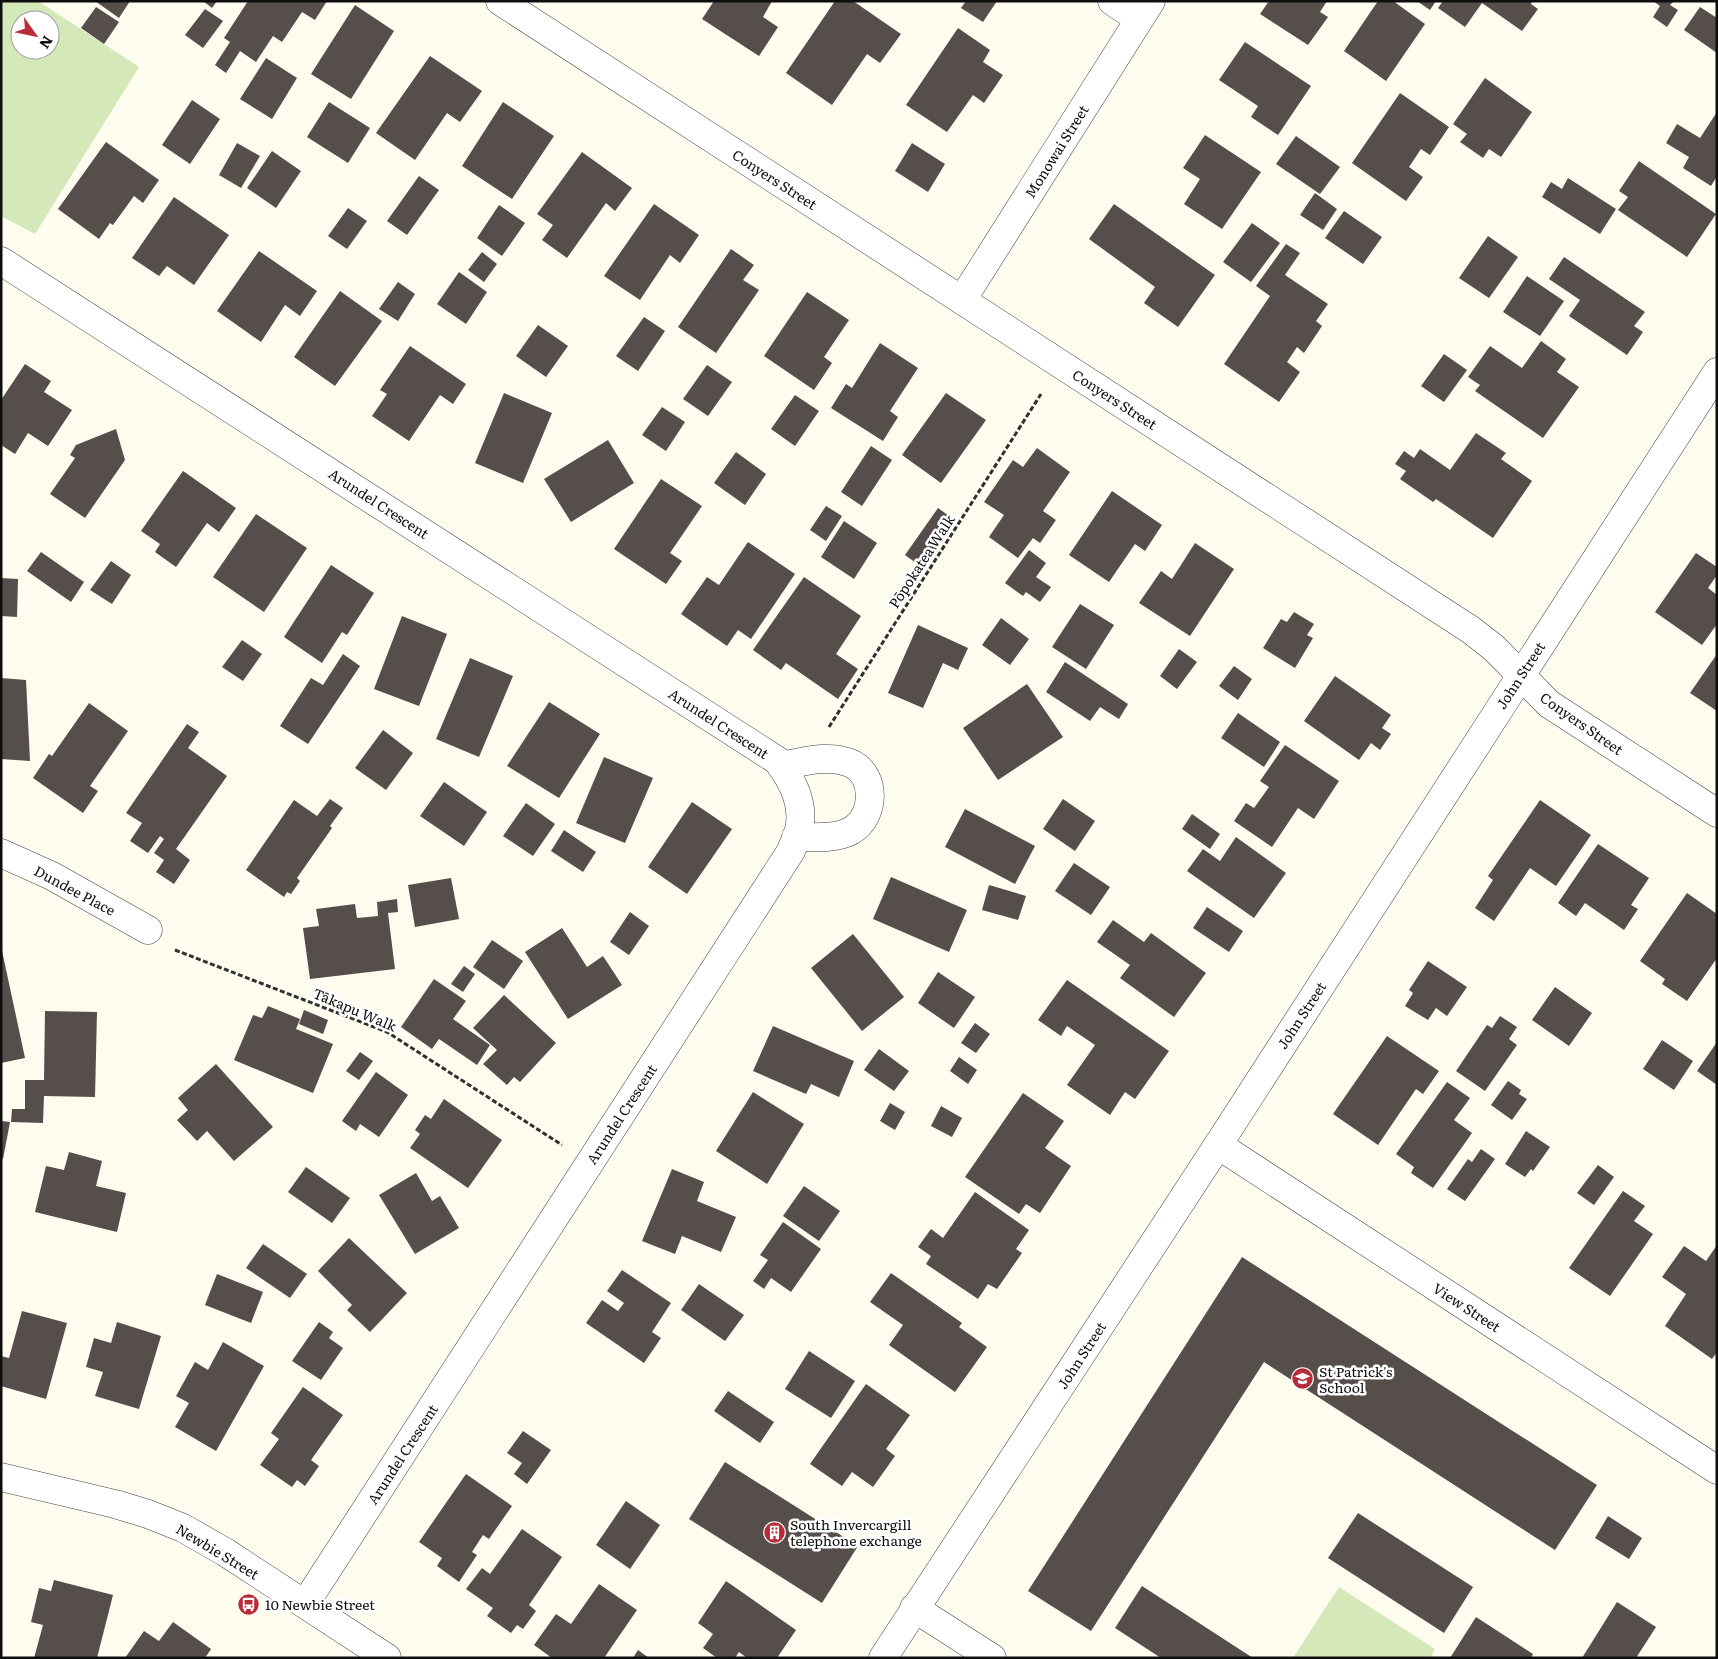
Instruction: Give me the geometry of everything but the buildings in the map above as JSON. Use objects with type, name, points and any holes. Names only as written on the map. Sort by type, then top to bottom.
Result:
[{"type":"street","name":"Conyers Street","points":[[500,1],[1471,630],[1494,648],[1549,704],[1717,812]]},
{"type":"street","points":[[1112,1],[1145,10]]},
{"type":"street","name":"Monowai Street","points":[[962,300],[1145,10]]},
{"type":"street","name":"Arundel Crescent","points":[[1,261],[778,761],[791,779],[799,803],[799,829],[790,852],[305,1604]]},
{"type":"street","name":"John Street","points":[[883,1658],[1218,1145],[1717,372]]},
{"type":"street","points":[[781,766],[822,759],[837,760],[851,763],[862,772],[868,781],[870,804],[864,818],[856,827],[848,833],[833,836],[796,837]]},
{"type":"street","name":"Dundee Place","points":[[1,854],[52,876],[148,930]]},
{"type":"street","name":"View Street","points":[[1218,1145],[1717,1470]]},
{"type":"street","name":"Newbie Street","points":[[1,1478],[115,1504],[148,1514],[183,1528],[225,1552],[387,1658]]},
{"type":"street","points":[[914,1608],[992,1658]]},
{"type":"path","name":"Pōpokatea Walk","points":[[826,730],[1041,394]]},
{"type":"path","name":"Tākapu Walk","points":[[174,949],[387,1032],[565,1147]]},
{"type":"green space","points":[[1,1],[38,1],[52,10],[10,10],[10,60],[60,60],[60,15],[139,67],[35,234],[1,216]]},
{"type":"green space","points":[[1339,1587],[1435,1649],[1430,1658],[1293,1658]]},
{"type":"place","name":"St Patrick's School","points":[[1303,1379]]},
{"type":"place","name":"South Invercargill telephone exchange","points":[[774,1532]]},
{"type":"place","name":"10 Newbie Street","points":[[249,1604]]}]
